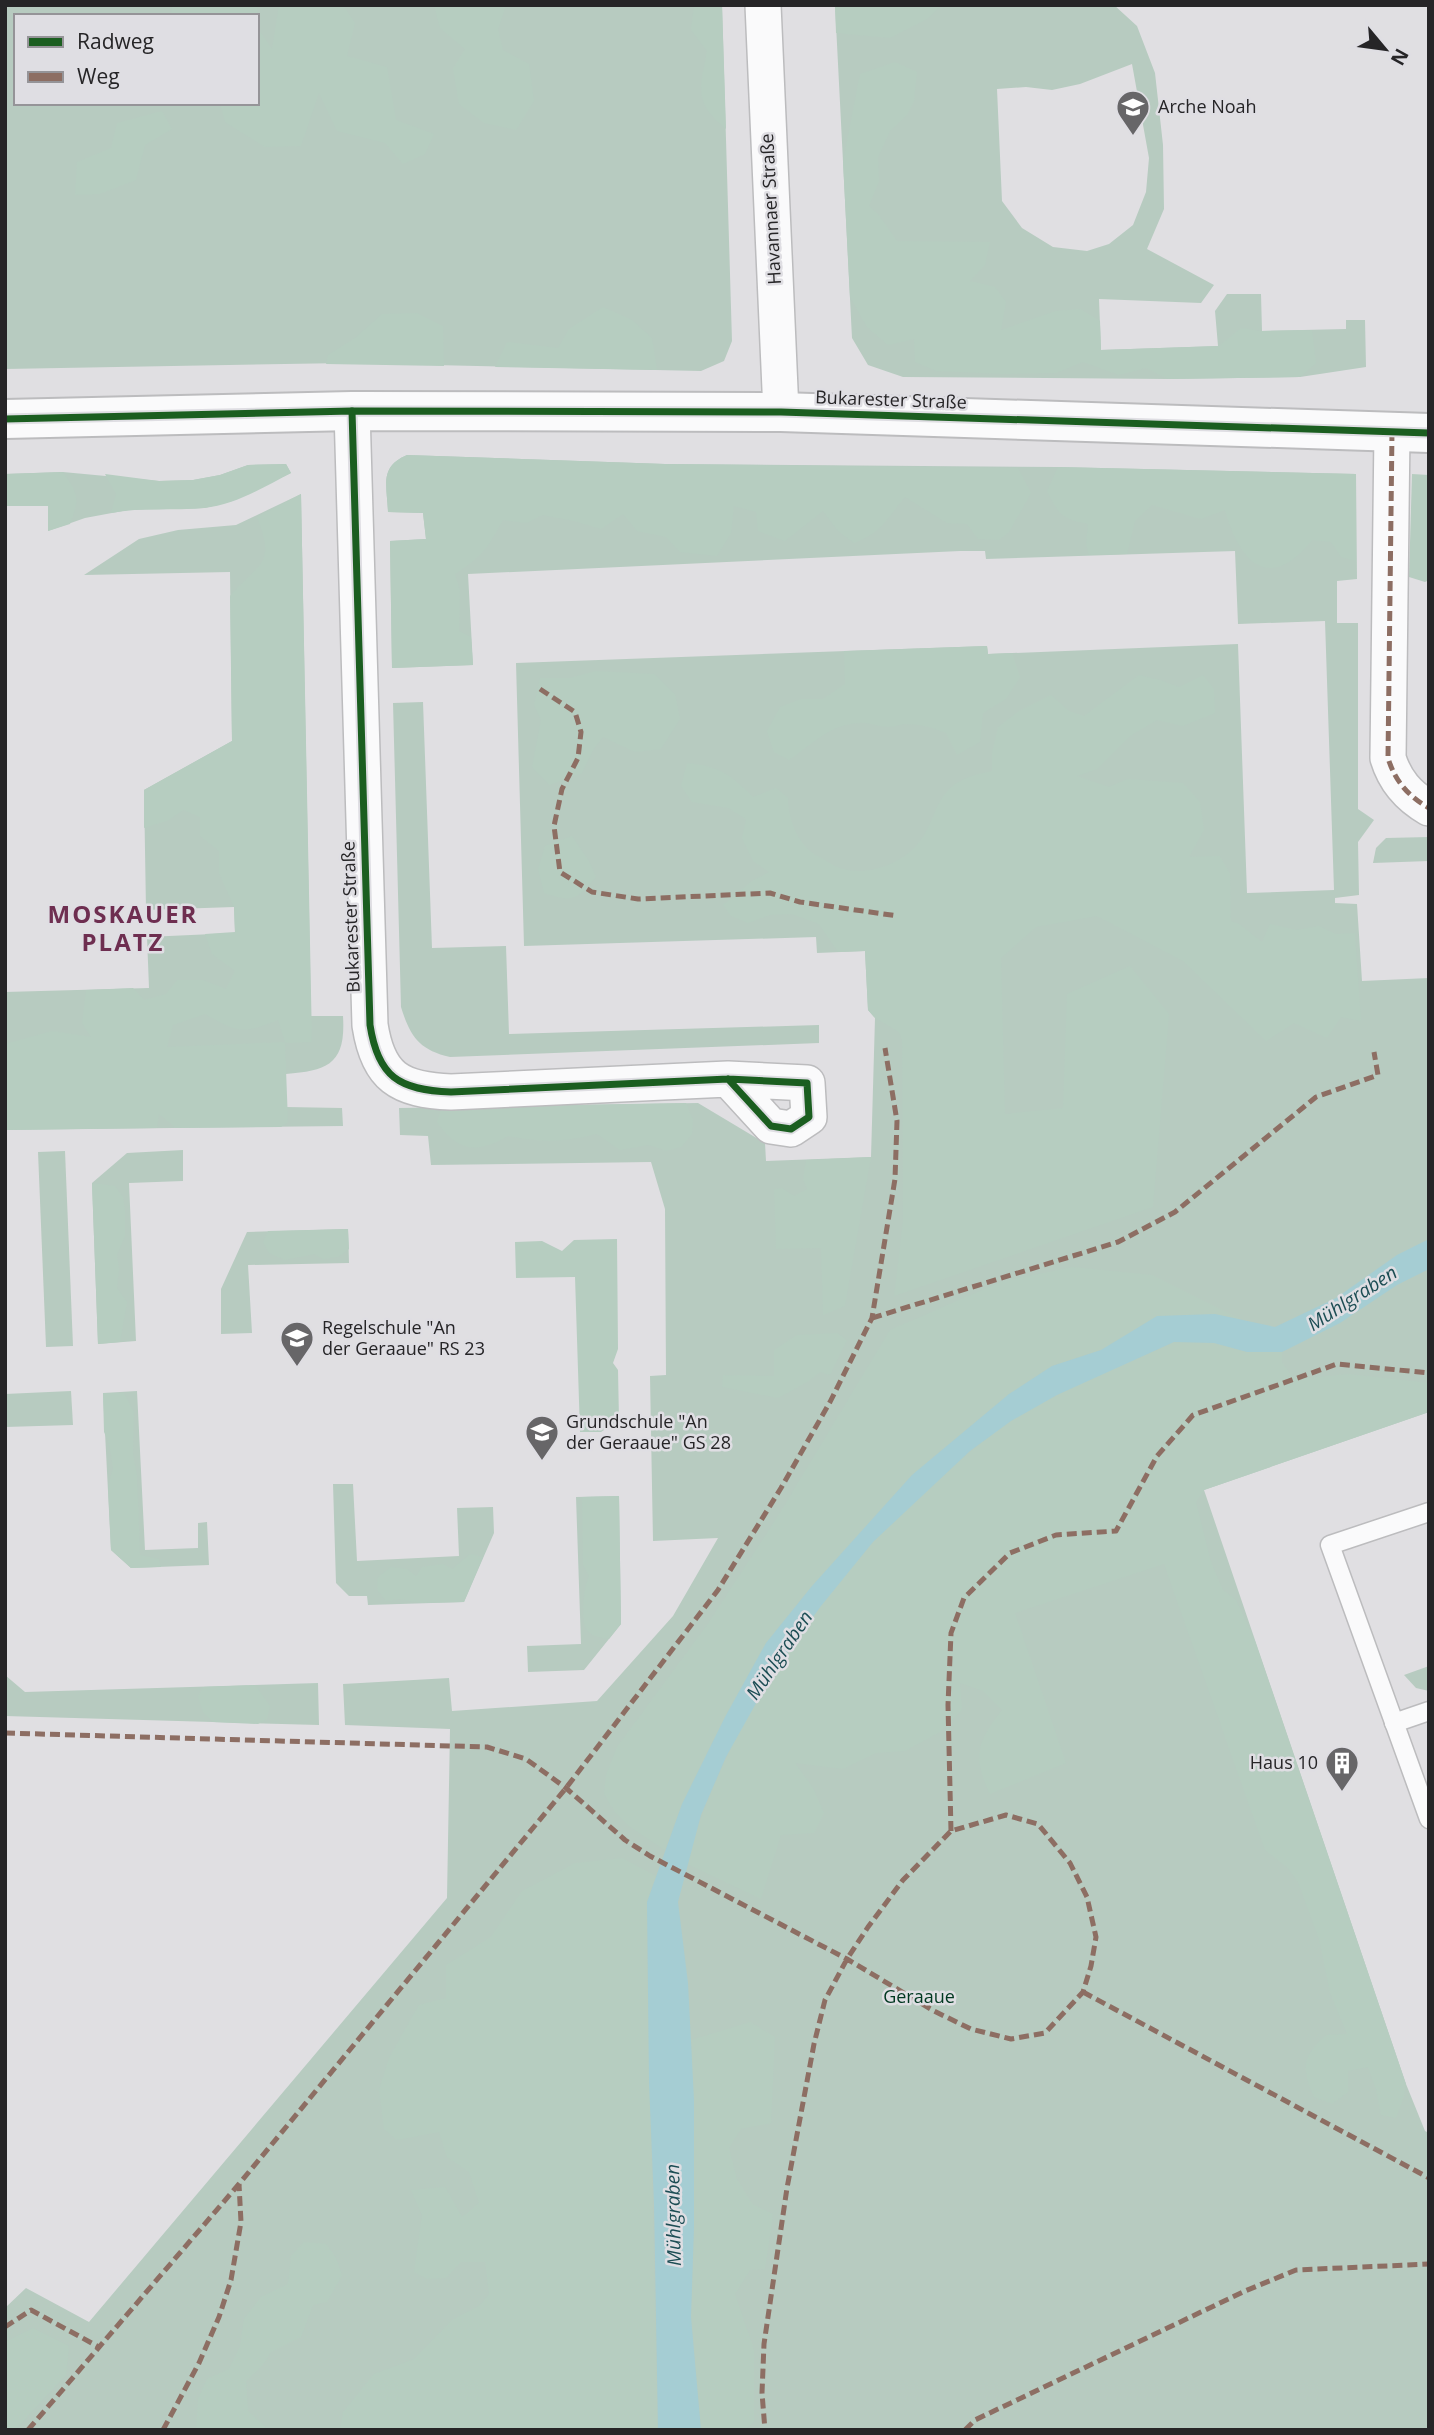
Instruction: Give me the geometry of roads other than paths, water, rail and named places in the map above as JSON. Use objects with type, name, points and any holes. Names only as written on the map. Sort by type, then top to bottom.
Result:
[{"type":"street","name":"Havannaer Straße","points":[[762,5],[780,412]]},
{"type":"street","name":"Bukarester Straße","points":[[352,411],[370,1025],[374,1049],[382,1067],[393,1077],[411,1086],[451,1092],[728,1079]]},
{"type":"street","name":"Bukarester Straße","points":[[5,419],[352,411],[780,412],[1410,432],[1388,758],[1394,777],[1409,794],[1429,808]]},
{"type":"lane","points":[[1429,1512],[1331,1545],[1429,1819]]},
{"type":"lane","points":[[1394,1723],[1429,1711]]},
{"type":"water","name":"Mühlgraben","points":[[1429,1239],[1429,1269],[1397,1285],[1340,1323],[1282,1352],[1247,1352],[1214,1343],[1174,1342],[1057,1395],[1011,1421],[970,1451],[873,1542],[821,1606],[773,1673],[726,1757],[701,1815],[678,1902],[688,1983],[694,2100],[691,2317],[701,2430],[658,2430],[647,1902],[682,1804],[725,1717],[766,1643],[812,1586],[912,1475],[1009,1394],[1052,1366],[1101,1350],[1157,1316],[1215,1314],[1275,1327],[1336,1298],[1397,1255]]},
{"type":"place","name":"Arche Noah","points":[[1133,137]]},
{"type":"place","name":"Regelschule \"An der Geraaue\" RS 23","points":[[297,1368]]},
{"type":"place","name":"Grundschule \"An der Geraaue\" GS 28","points":[[542,1462]]},
{"type":"place","name":"Haus 10","points":[[1342,1793]]},
{"type":"district","name":"MOSKAUER PLATZ","points":[[123,929]]},
{"type":"park label","name":"Geraaue","points":[[919,1997]]}]
